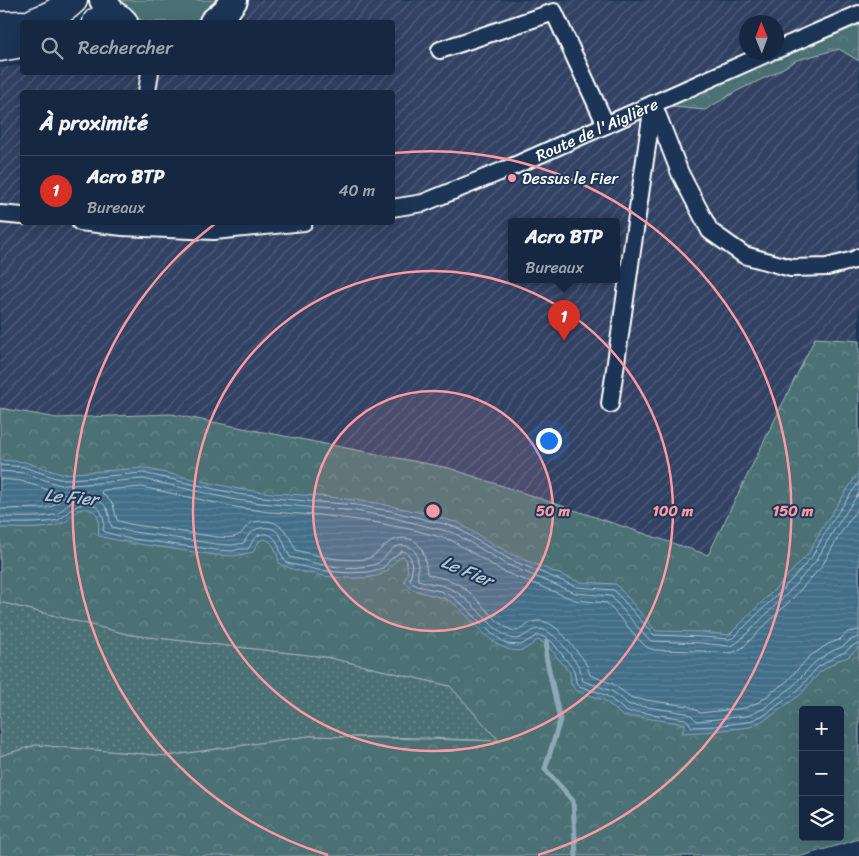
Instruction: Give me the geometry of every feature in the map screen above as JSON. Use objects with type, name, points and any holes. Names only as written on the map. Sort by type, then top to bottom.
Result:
[{"type":"highway","points":[[40,20],[62,9],[73,0]]},
{"type":"highway","points":[[0,26],[20,25]]},
{"type":"highway","points":[[0,47],[20,43]]},
{"type":"main road","points":[[216,20],[226,12],[234,0]]},
{"type":"street","points":[[440,50],[554,12],[606,124]]},
{"type":"street","points":[[784,47],[859,14]]},
{"type":"street","name":"Route de l'Aiglière","points":[[395,208],[423,203],[507,169],[752,60]]},
{"type":"street","points":[[147,90],[150,75]]},
{"type":"street","points":[[653,104],[680,173],[710,232],[744,255],[791,268],[827,267],[859,257]]},
{"type":"street","points":[[610,404],[653,104]]},
{"type":"street","points":[[0,214],[20,216]]},
{"type":"street","points":[[123,225],[214,231],[274,225]]},
{"type":"shaded area","points":[[249,0],[859,0],[859,341],[815,339],[708,555],[449,468],[171,414],[57,418],[0,408],[0,68],[20,65],[20,75],[395,75],[395,20],[242,20]]},
{"type":"green space","points":[[115,0],[222,0],[210,13],[196,20],[141,20],[127,13]]},
{"type":"green space","points":[[859,19],[859,61],[839,49],[797,60],[705,110],[674,107],[669,102],[765,60],[784,60],[784,52]]},
{"type":"green space","points":[[815,338],[859,341],[859,839],[802,856],[0,856],[0,756],[36,745],[167,756],[309,736],[499,741],[450,686],[326,657],[131,635],[0,602],[0,408],[57,418],[171,414],[449,468],[708,555]]},
{"type":"green space","points":[[0,602],[131,635],[326,657],[450,686],[500,741],[309,736],[167,756],[36,745],[0,756]]},
{"type":"water","name":"Le Fier","points":[[0,460],[25,462],[61,474],[143,468],[238,489],[377,503],[418,512],[459,523],[513,555],[579,582],[616,584],[656,631],[702,632],[729,635],[808,554],[824,525],[859,471],[859,647],[848,657],[839,660],[820,672],[800,695],[768,718],[750,727],[682,733],[685,724],[639,717],[624,717],[604,700],[576,691],[571,684],[570,673],[549,647],[538,640],[522,650],[502,647],[492,641],[450,601],[415,590],[407,585],[405,580],[407,565],[406,559],[403,556],[387,571],[376,576],[363,578],[332,577],[316,575],[279,563],[274,547],[265,539],[259,541],[253,552],[234,556],[125,542],[99,536],[99,522],[96,513],[88,509],[79,510],[66,521],[56,526],[0,528]]},
{"type":"waterway","points":[[547,641],[546,656],[560,720],[545,769],[573,801],[576,856]]},
{"type":"place","name":"Dessus le Fier","points":[[512,178]]},
{"type":"place","name":"Acro BTP","points":[[564,341]]}]
